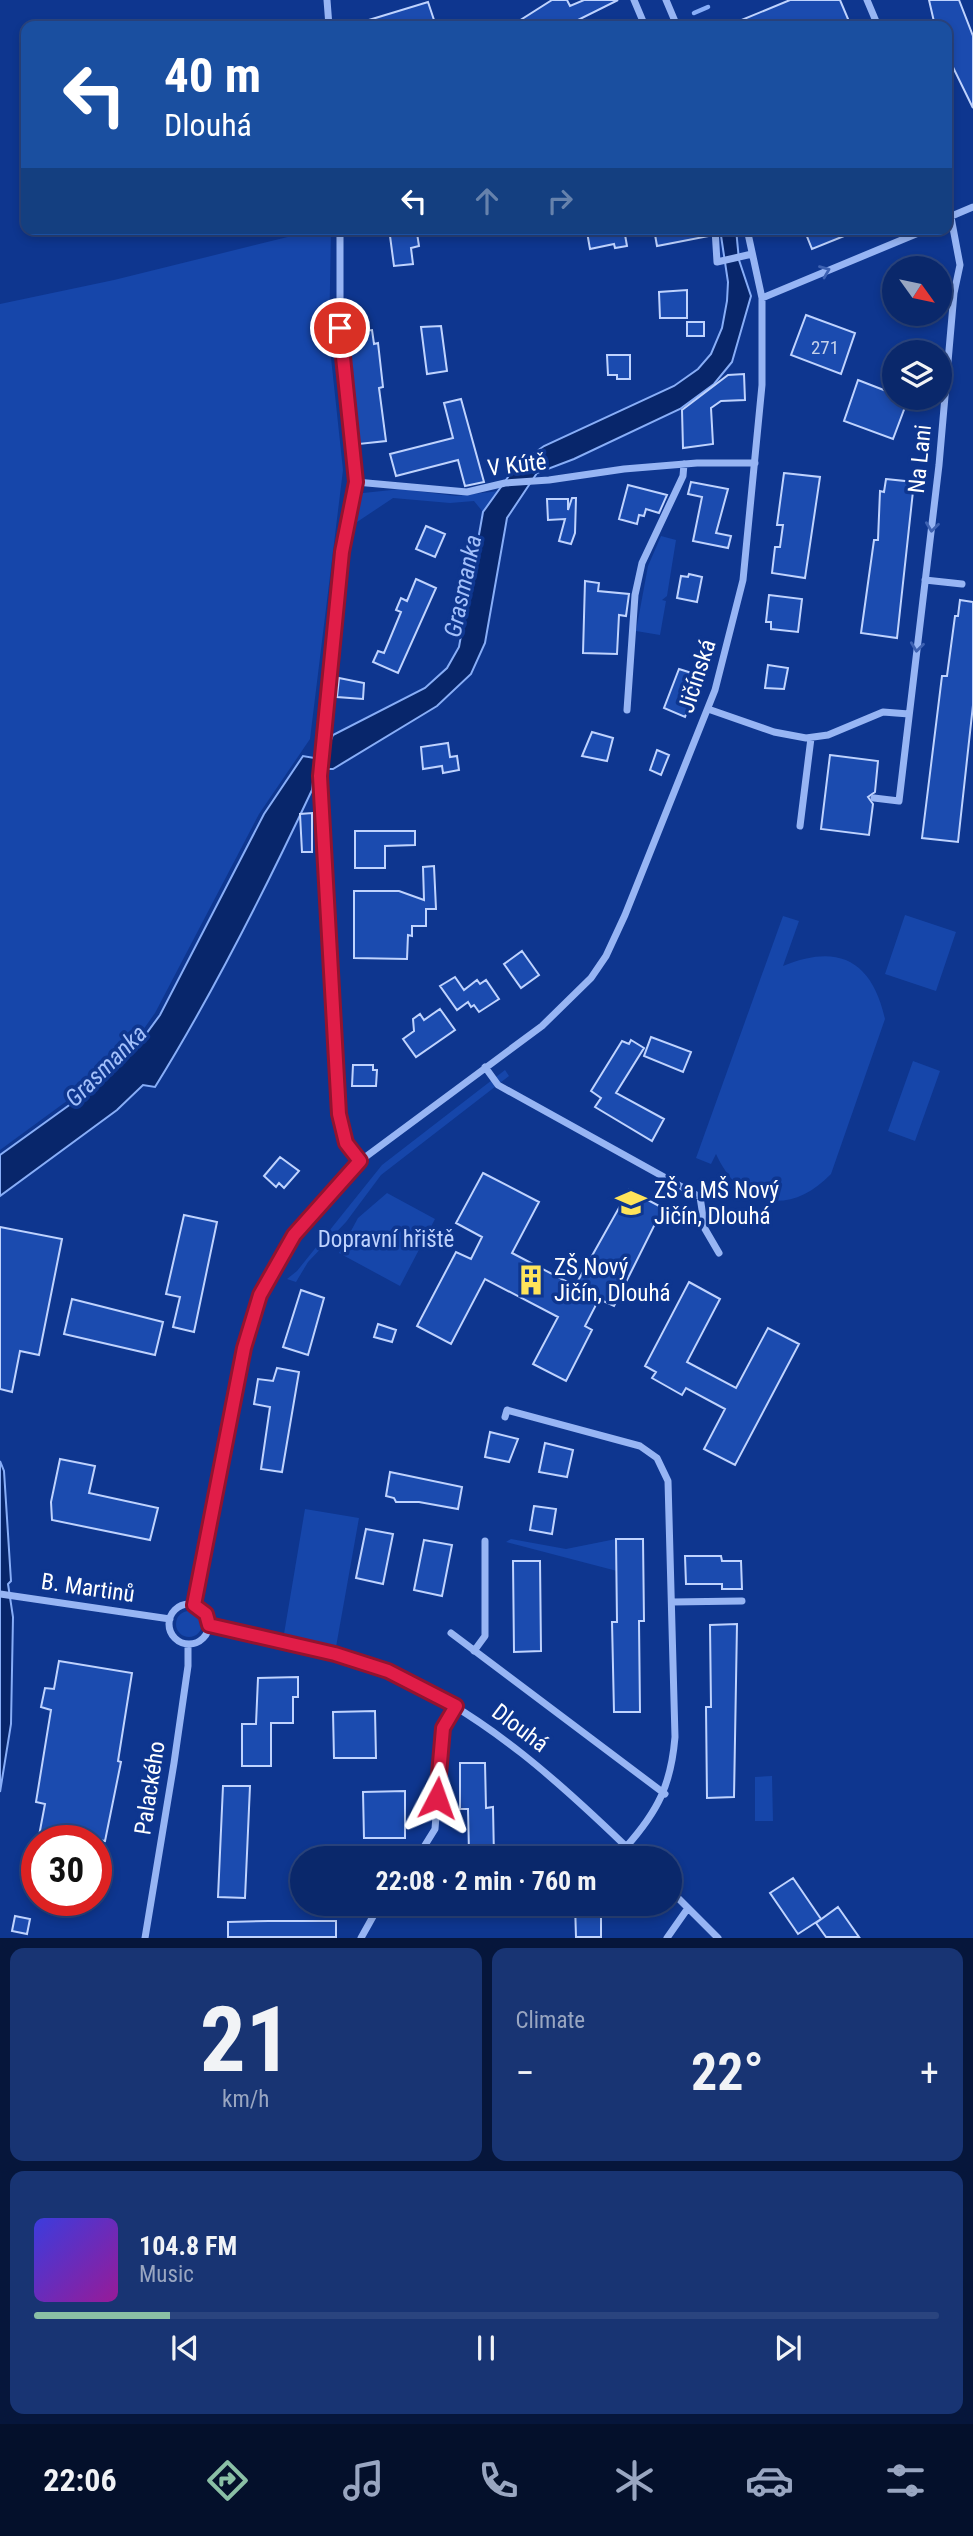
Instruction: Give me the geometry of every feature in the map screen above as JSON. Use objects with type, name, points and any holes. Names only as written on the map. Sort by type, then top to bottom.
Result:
[{"type":"street","points":[[327,0],[329,21]]},
{"type":"street","points":[[634,0],[643,21]]},
{"type":"street","points":[[666,0],[675,21]]},
{"type":"street","points":[[867,0],[876,21]]},
{"type":"street","points":[[952,216],[973,207]]},
{"type":"street","name":"Na Lani","points":[[874,798],[899,801],[954,293],[960,265],[952,234]]},
{"type":"street","points":[[194,1605],[244,1348],[260,1295],[297,1231],[360,1161],[346,1143],[339,1114],[320,776],[342,552],[356,482],[340,328],[340,235]]},
{"type":"street","points":[[715,235],[717,262],[752,254]]},
{"type":"street","name":"Jičínská","points":[[360,1161],[563,1008],[599,967],[625,915],[708,709],[729,645],[743,580],[762,385],[762,298],[748,235]]},
{"type":"street","points":[[762,298],[914,235]]},
{"type":"street","name":"V Kútě","points":[[356,482],[467,492],[505,483],[684,464],[755,463]]},
{"type":"street","points":[[627,710],[637,584],[642,563],[683,476],[684,464]]},
{"type":"street","points":[[925,580],[962,584]]},
{"type":"street","points":[[708,709],[774,732],[811,738],[828,735],[883,712],[909,714]]},
{"type":"street","points":[[800,827],[811,738]]},
{"type":"street","points":[[485,1067],[498,1085],[700,1198],[705,1229],[719,1253]]},
{"type":"street","points":[[505,1417],[507,1410],[640,1446],[657,1458],[668,1481],[675,1737],[673,1766],[665,1794],[643,1828],[627,1846]]},
{"type":"street","points":[[474,1651],[485,1636],[485,1541]]},
{"type":"street","name":"B. Martinů","points":[[0,1594],[170,1619]]},
{"type":"street","points":[[672,1602],[742,1601]]},
{"type":"street","points":[[194,1605],[206,1614],[209,1625],[202,1639],[188,1644],[174,1637],[170,1619],[179,1607],[194,1605]]},
{"type":"street","name":"Dlouhá","points":[[209,1625],[335,1654],[388,1671],[456,1706],[487,1725],[548,1773],[625,1846]]},
{"type":"street","name":"Dlouhá","points":[[451,1633],[665,1794]]},
{"type":"street","name":"Palackého","points":[[145,1937],[176,1749],[188,1666],[188,1644]]},
{"type":"street","points":[[424,1846],[435,1829],[443,1728],[456,1706]]},
{"type":"street","points":[[682,1902],[718,1937]]},
{"type":"street","points":[[667,1937],[688,1908]]},
{"type":"street","points":[[361,1937],[373,1916]]},
{"type":"green space","points":[[296,235],[331,235],[329,339],[343,470],[310,739],[259,814],[155,1013],[131,1047],[105,1073],[0,1150],[0,304],[114,280]]},
{"type":"green space","points":[[401,489],[456,496],[499,491],[483,512],[474,501],[450,503],[393,498],[354,524],[356,503],[363,493]]},
{"type":"green space","points":[[661,536],[676,540],[667,596],[662,600],[666,601],[660,635],[636,631],[648,566]]},
{"type":"green space","points":[[905,915],[956,932],[936,991],[885,974]]},
{"type":"green space","points":[[783,916],[799,921],[783,966],[820,956],[836,957],[850,962],[862,970],[871,983],[885,1019],[831,1174],[815,1188],[783,1201],[752,1195],[738,1186],[716,1154],[711,1164],[696,1158]]},
{"type":"green space","points":[[913,1061],[940,1071],[915,1141],[888,1131]]},
{"type":"green space","points":[[505,1070],[509,1076],[381,1175],[346,1222],[308,1262],[296,1282],[287,1279],[297,1271],[382,1165]]},
{"type":"green space","name":"Dopravní hřiště","points":[[387,1193],[435,1219],[400,1286],[339,1253],[358,1218]]},
{"type":"green space","points":[[305,1509],[359,1518],[336,1647],[284,1634]]},
{"type":"green space","points":[[511,1539],[566,1549],[616,1539],[617,1571],[506,1542]]},
{"type":"green space","points":[[189,1611],[198,1615],[202,1624],[198,1633],[189,1637],[180,1633],[176,1624],[180,1615]]},
{"type":"green space","points":[[772,1776],[773,1821],[755,1821],[755,1777]]},
{"type":"shaded area","points":[[721,235],[737,235],[739,260],[751,296],[732,362],[714,384],[680,409],[574,459],[537,473],[507,518],[485,643],[471,674],[437,706],[333,769],[328,769],[313,782],[312,790],[238,940],[155,1087],[143,1085],[117,1110],[0,1196],[0,1155],[111,1075],[135,1049],[160,1015],[264,814],[303,756],[314,758],[329,745],[333,735],[425,688],[447,668],[459,647],[483,512],[516,466],[544,446],[674,386],[698,369],[711,354],[722,328],[728,282]]},
{"type":"shaded area","points":[[0,1461],[4,1471],[11,1581],[8,1584],[13,1617],[11,1724],[0,1792]]},
{"type":"building","points":[[552,0],[567,0],[570,6],[584,0],[618,0],[576,21],[519,21]]},
{"type":"building","points":[[790,0],[840,0],[849,21],[739,21]]},
{"type":"building","points":[[929,0],[959,0],[973,36],[973,108],[952,65],[952,21],[934,21]]},
{"type":"building","points":[[428,2],[434,21],[366,21]]},
{"type":"building","points":[[417,235],[419,246],[411,248],[413,264],[394,266],[390,236]]},
{"type":"building","points":[[588,235],[625,235],[627,246],[615,248],[614,244],[590,249]]},
{"type":"building","points":[[655,235],[709,235],[709,236],[657,246]]},
{"type":"building","points":[[806,235],[847,235],[812,249]]},
{"type":"building","points":[[687,290],[687,318],[660,318],[659,292]]},
{"type":"building","points":[[806,315],[855,333],[841,374],[791,355]]},
{"type":"building","points":[[687,322],[704,322],[704,336],[687,336]]},
{"type":"building","points":[[441,326],[447,371],[427,374],[421,327]]},
{"type":"building","points":[[372,330],[374,344],[378,343],[383,387],[379,388],[386,441],[359,444],[348,333]]},
{"type":"building","points":[[607,355],[630,355],[630,379],[617,379],[617,375],[608,375]]},
{"type":"building","points":[[744,374],[745,400],[721,401],[711,408],[713,444],[683,448],[682,410],[728,375]]},
{"type":"building","points":[[858,380],[882,389],[882,410],[904,410],[893,439],[844,421]]},
{"type":"building","points":[[461,399],[484,482],[465,486],[458,460],[396,476],[390,454],[453,438],[444,403]]},
{"type":"building","points":[[784,473],[820,477],[805,578],[772,573],[775,547],[780,547],[783,525],[777,525]]},
{"type":"building","points":[[886,479],[914,482],[897,638],[861,633],[874,540],[878,540],[880,491],[884,492]]},
{"type":"building","points":[[691,482],[728,489],[716,533],[731,536],[728,548],[693,541],[702,497],[688,494]]},
{"type":"building","points":[[628,485],[667,495],[659,513],[646,509],[644,516],[639,515],[637,524],[619,519]]},
{"type":"building","points":[[572,498],[576,498],[575,533],[571,544],[559,541],[565,519],[548,520],[547,499],[568,499],[568,510]]},
{"type":"building","points":[[426,526],[445,534],[435,557],[416,549]]},
{"type":"building","points":[[689,574],[702,577],[697,602],[677,598],[681,576],[688,577]]},
{"type":"building","points":[[416,579],[436,588],[398,673],[373,662],[378,651],[384,653],[401,612],[396,610],[401,598],[407,601]]},
{"type":"building","points":[[585,581],[599,583],[598,591],[629,594],[626,616],[619,615],[617,654],[583,653]]},
{"type":"building","points":[[769,595],[802,599],[798,632],[771,629],[771,622],[766,622]]},
{"type":"building","points":[[960,600],[973,602],[973,705],[958,842],[922,838],[942,676],[947,676],[955,616],[958,616]]},
{"type":"building","points":[[768,665],[788,668],[784,689],[765,688]]},
{"type":"building","points":[[679,669],[701,676],[685,717],[664,708]]},
{"type":"building","points":[[339,678],[364,683],[363,699],[337,697]]},
{"type":"building","points":[[592,732],[613,738],[607,761],[582,756]]},
{"type":"building","points":[[448,743],[450,757],[457,756],[459,770],[443,773],[442,766],[423,769],[421,747]]},
{"type":"building","points":[[657,750],[669,755],[661,775],[650,770]]},
{"type":"building","points":[[830,755],[878,761],[875,792],[868,797],[873,804],[869,835],[821,829]]},
{"type":"building","points":[[312,813],[312,852],[302,852],[300,814]]},
{"type":"building","points":[[355,831],[415,831],[415,845],[385,846],[385,868],[355,868]]},
{"type":"building","points":[[434,866],[436,909],[426,909],[426,926],[412,926],[412,936],[408,935],[407,959],[354,958],[354,891],[399,891],[424,900],[423,867]]},
{"type":"building","points":[[522,951],[539,975],[521,988],[504,964]]},
{"type":"building","points":[[455,977],[464,990],[477,980],[480,984],[486,980],[499,999],[479,1012],[468,1002],[457,1010],[440,986]]},
{"type":"building","points":[[440,1009],[455,1030],[416,1057],[403,1039],[414,1031],[413,1019],[420,1014],[424,1020]]},
{"type":"building","points":[[651,1037],[691,1052],[683,1072],[644,1056]]},
{"type":"building","points":[[631,1040],[644,1048],[616,1093],[664,1119],[652,1141],[595,1107],[601,1098],[591,1091],[622,1041],[629,1044]]},
{"type":"building","points":[[353,1065],[373,1065],[373,1070],[377,1070],[376,1086],[352,1086]]},
{"type":"building","points":[[280,1157],[299,1171],[284,1188],[279,1183],[276,1187],[264,1176]]},
{"type":"building","name":"ZŠ Nový Jičín, Dlouhá","points":[[483,1173],[539,1202],[512,1253],[575,1286],[629,1190],[663,1208],[614,1306],[599,1299],[585,1326],[592,1330],[566,1381],[533,1364],[558,1317],[485,1279],[451,1344],[417,1326],[456,1252],[471,1259],[482,1237],[456,1223]]},
{"type":"building","points":[[184,1215],[217,1222],[194,1332],[173,1327],[180,1297],[166,1294]]},
{"type":"building","points":[[0,1227],[62,1239],[39,1355],[20,1351],[12,1392],[0,1389]]},
{"type":"building","name":"ZŠ a MŠ Nový Jičín, Dlouhá","points":[[689,1282],[720,1299],[687,1362],[736,1388],[768,1328],[799,1344],[735,1465],[704,1449],[725,1409],[686,1388],[682,1395],[652,1378],[656,1372],[645,1366]]},
{"type":"building","points":[[301,1290],[324,1298],[308,1355],[283,1347]]},
{"type":"building","points":[[72,1299],[163,1322],[155,1355],[64,1334]]},
{"type":"building","points":[[378,1324],[396,1330],[392,1342],[374,1337]]},
{"type":"building","points":[[277,1368],[299,1372],[282,1472],[261,1469],[270,1407],[254,1404],[258,1379],[273,1381]]},
{"type":"building","points":[[490,1432],[518,1439],[509,1462],[485,1457]]},
{"type":"building","points":[[545,1443],[573,1450],[567,1477],[539,1472]]},
{"type":"building","points":[[60,1459],[95,1466],[89,1493],[158,1508],[150,1540],[52,1520],[51,1502]]},
{"type":"building","points":[[390,1472],[462,1487],[458,1509],[419,1502],[396,1502],[394,1498],[386,1496]]},
{"type":"building","points":[[534,1506],[556,1509],[552,1534],[530,1530]]},
{"type":"building","points":[[366,1529],[393,1534],[383,1584],[356,1578]]},
{"type":"building","points":[[616,1539],[643,1539],[644,1621],[639,1621],[640,1712],[614,1712],[612,1622],[617,1622]]},
{"type":"building","points":[[424,1540],[452,1545],[442,1596],[414,1590]]},
{"type":"building","points":[[685,1556],[721,1556],[722,1561],[741,1561],[742,1589],[722,1589],[722,1584],[686,1584]]},
{"type":"building","points":[[513,1561],[540,1561],[541,1651],[514,1652]]},
{"type":"building","points":[[737,1624],[734,1797],[707,1798],[706,1707],[711,1707],[710,1625]]},
{"type":"building","points":[[59,1661],[132,1673],[118,1761],[121,1762],[108,1825],[41,1825],[45,1804],[36,1802],[51,1710],[41,1707],[45,1688],[54,1689]]},
{"type":"building","points":[[298,1677],[298,1697],[293,1697],[293,1723],[271,1723],[271,1766],[242,1766],[242,1724],[256,1724],[258,1678]]},
{"type":"building","points":[[375,1711],[376,1758],[334,1758],[333,1712]]},
{"type":"building","points":[[460,1763],[485,1763],[486,1808],[493,1807],[494,1846],[469,1846],[468,1809],[460,1809]]},
{"type":"building","points":[[223,1786],[250,1786],[245,1898],[218,1897]]},
{"type":"building","points":[[405,1791],[405,1838],[364,1838],[363,1792]]},
{"type":"building","points":[[793,1878],[821,1919],[798,1934],[770,1893]]},
{"type":"building","points":[[838,1907],[859,1937],[826,1937],[816,1923]]},
{"type":"building","points":[[15,1916],[30,1919],[27,1934],[12,1931]]},
{"type":"building","points":[[575,1916],[601,1916],[601,1937],[576,1937]]},
{"type":"building","points":[[336,1921],[336,1937],[228,1937],[228,1922]]},
{"type":"waterway","points":[[694,13],[708,7]]},
{"type":"place","name":"ZŠ a MŠ Nový Jičín, Dlouhá","points":[[631,1203]]},
{"type":"place","name":"ZŠ Nový Jičín, Dlouhá","points":[[531,1280]]},
{"type":"route","points":[[340,328],[356,482],[342,552],[320,776],[339,1114],[346,1143],[360,1161],[321,1202],[285,1247],[260,1295],[244,1348],[206,1558],[194,1605],[206,1614],[209,1625],[335,1654],[388,1671],[456,1706],[443,1728],[437,1798]]},
{"type":"water label","name":"Grasmanka","points":[[463,586]]},
{"type":"water label","name":"Grasmanka","points":[[106,1066]]}]
